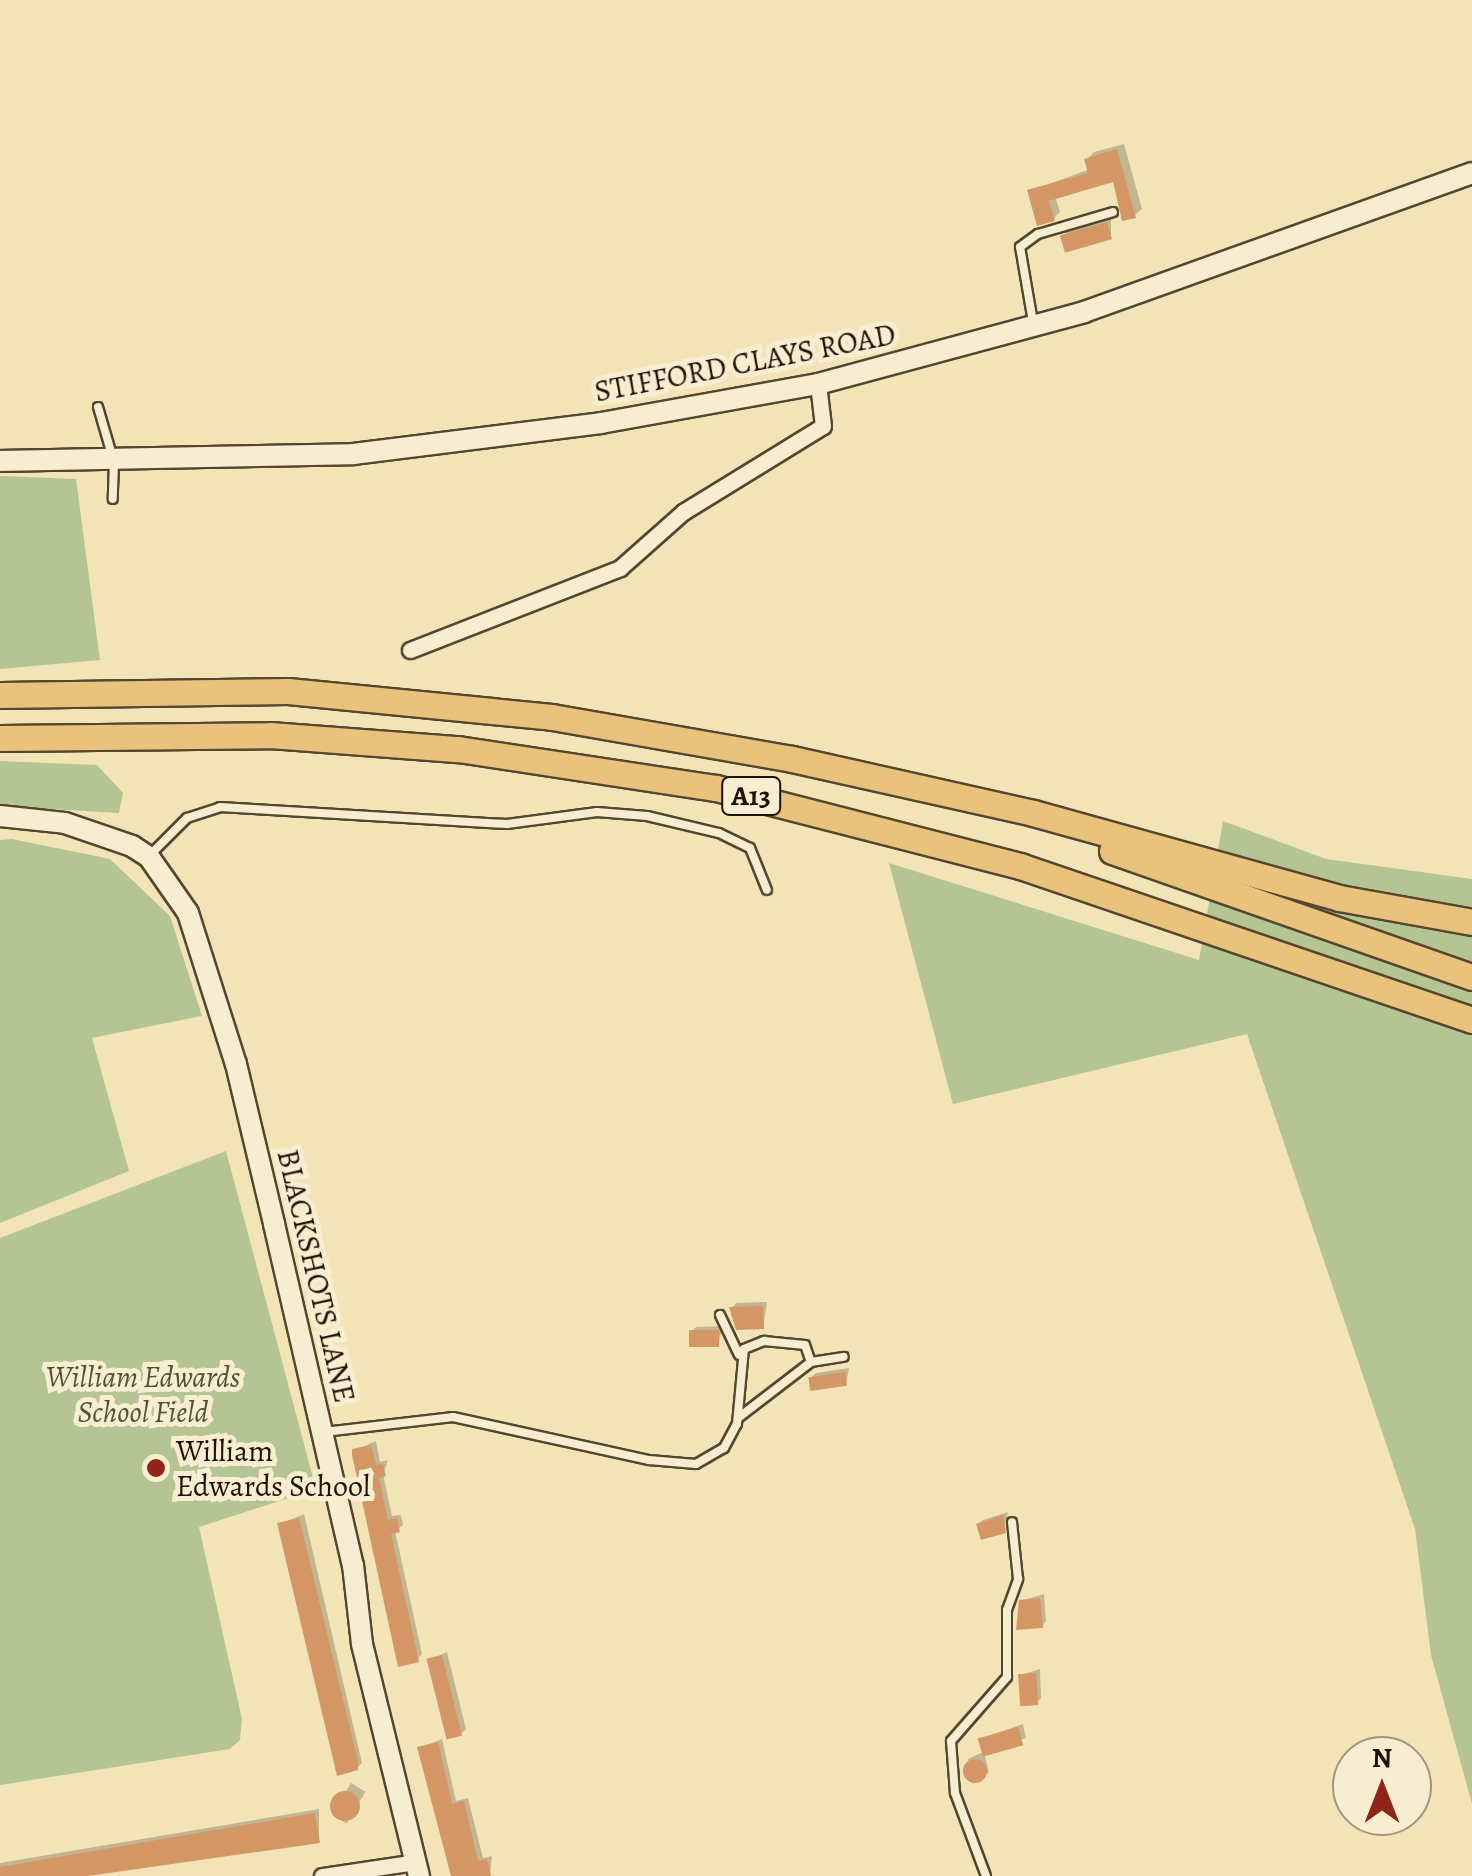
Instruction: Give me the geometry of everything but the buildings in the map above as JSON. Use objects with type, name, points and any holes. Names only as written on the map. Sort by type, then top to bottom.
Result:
[{"type":"highway","name":"A13","points":[[0,695],[200,688],[377,696],[552,717],[844,771],[1154,864],[1472,977]]},
{"type":"highway","name":"A13","points":[[0,738],[270,734],[458,749],[716,788],[1020,866],[1472,1020]]},
{"type":"highway","points":[[844,771],[1033,814],[1339,898],[1472,922]]},
{"type":"street","name":"STIFFORD CLAYS ROAD","points":[[0,461],[114,462],[444,445],[818,384],[1034,327],[1472,173]]},
{"type":"street","points":[[410,650],[620,568],[683,512],[823,426],[818,384]]},
{"type":"street","name":"BLACKSHOTS LANE","points":[[0,816],[104,833],[148,858],[188,912],[204,953],[352,1565],[362,1644],[418,1869]]},
{"type":"street","points":[[322,1876],[418,1869]]},
{"type":"lane","points":[[1034,327],[1020,247],[1038,234],[1112,212]]},
{"type":"lane","points":[[98,407],[114,462],[113,499]]},
{"type":"lane","points":[[148,858],[187,818],[220,808],[507,824],[596,812],[647,816],[735,840],[750,848],[767,890]]},
{"type":"lane","points":[[720,1315],[740,1355],[738,1418]]},
{"type":"lane","points":[[740,1355],[753,1343],[794,1342],[805,1345],[811,1362]]},
{"type":"lane","points":[[320,1432],[453,1416],[681,1466],[717,1455],[738,1418],[811,1362],[844,1357]]},
{"type":"lane","points":[[986,1876],[955,1793],[951,1741],[1007,1677],[1007,1610],[1018,1580],[1012,1522]]},
{"type":"green space","points":[[0,476],[76,479],[100,660],[0,669]]},
{"type":"green space","points":[[0,761],[97,765],[123,793],[119,813],[0,806]]},
{"type":"green space","points":[[1223,821],[1326,859],[1472,879],[1472,1804],[1431,1655],[1415,1529],[1247,1034],[953,1104],[889,863],[1199,960]]},
{"type":"green space","points":[[12,839],[110,859],[170,916],[202,1016],[92,1038],[129,1171],[0,1223],[0,840]]},
{"type":"green space","name":"William Edwards School Field","points":[[226,1151],[316,1489],[199,1527],[242,1719],[240,1740],[230,1749],[0,1785],[0,1238]]},
{"type":"place","name":"William Edwards School","points":[[156,1468]]}]
